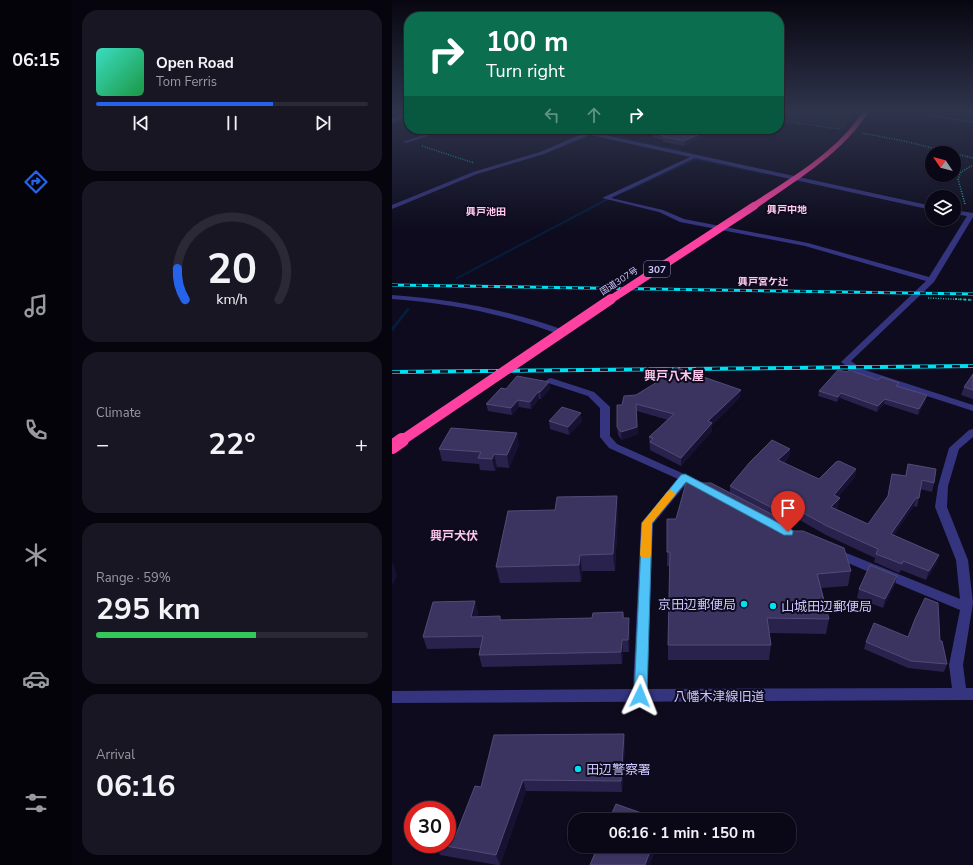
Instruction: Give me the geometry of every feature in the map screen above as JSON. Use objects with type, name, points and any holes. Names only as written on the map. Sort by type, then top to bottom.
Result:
[{"type":"highway","name":"国道307号","points":[[392,447],[561,332],[754,206],[831,150]]},
{"type":"street","points":[[392,207],[489,169],[548,150]]},
{"type":"street","points":[[669,150],[925,206]]},
{"type":"street","points":[[695,156],[605,198],[662,211],[682,221],[819,247],[931,280]]},
{"type":"street","points":[[970,215],[931,280],[914,298],[845,362],[852,364],[859,372],[973,408]]},
{"type":"street","points":[[392,297],[498,311],[536,322],[561,332]]},
{"type":"street","points":[[551,381],[590,394],[605,408],[604,437],[613,446],[685,478],[719,496]]},
{"type":"street","points":[[967,694],[956,665],[967,607],[962,560],[941,507],[942,486],[954,448],[973,432]]},
{"type":"street","points":[[640,696],[647,523],[685,478]]},
{"type":"street","points":[[760,518],[808,542]]},
{"type":"street","points":[[823,548],[967,607]]},
{"type":"street","name":"八幡木津線旧道","points":[[392,697],[967,694]]},
{"type":"path","points":[[438,150],[489,169]]},
{"type":"path","points":[[942,150],[973,158]]},
{"type":"path","points":[[970,215],[967,210],[958,179],[961,172],[973,166]]},
{"type":"path","points":[[914,298],[973,300]]},
{"type":"building","points":[[675,367],[741,390],[708,421],[712,423],[681,458],[650,442],[653,438],[649,437],[674,414],[636,404],[637,427],[621,432],[617,427],[617,405],[622,405],[624,396],[636,395],[662,379]]},
{"type":"building","points":[[838,370],[847,372],[849,370],[878,380],[881,377],[899,383],[896,386],[927,395],[919,409],[885,399],[878,406],[841,393],[838,397],[819,391]]},
{"type":"building","points":[[973,374],[973,390],[964,387]]},
{"type":"building","points":[[517,376],[549,382],[530,402],[518,400],[511,408],[486,404],[501,388],[506,389]]},
{"type":"building","points":[[562,407],[581,413],[568,427],[549,421]]},
{"type":"building","points":[[451,428],[517,433],[507,455],[494,454],[492,459],[478,458],[481,452],[439,449]]},
{"type":"building","points":[[772,440],[790,449],[778,460],[819,479],[836,462],[839,461],[856,469],[834,495],[840,498],[831,507],[868,524],[888,496],[892,474],[906,476],[908,464],[936,469],[934,483],[922,480],[919,498],[916,498],[891,534],[939,555],[929,571],[903,561],[902,564],[876,554],[878,549],[827,526],[774,497],[776,510],[730,486],[750,462]]},
{"type":"building","points":[[686,483],[711,483],[779,518],[781,531],[803,531],[844,548],[851,571],[817,574],[829,619],[767,618],[771,645],[668,645],[670,552],[667,552],[667,519],[676,519]]},
{"type":"building","points":[[617,496],[613,554],[580,555],[579,565],[496,567],[508,511],[555,510],[557,497]]},
{"type":"building","points":[[870,565],[897,576],[885,599],[859,589]]},
{"type":"building","points":[[925,598],[938,603],[940,641],[942,641],[947,664],[911,661],[866,642],[874,623],[908,637]]},
{"type":"building","points":[[475,601],[471,617],[500,616],[500,620],[592,618],[593,613],[623,612],[623,618],[629,618],[628,640],[622,640],[621,652],[479,655],[483,636],[423,637],[433,602]]},
{"type":"building","points":[[624,734],[621,781],[523,780],[496,855],[456,848],[456,834],[475,786],[481,787],[494,735]]},
{"type":"building","points":[[616,804],[641,813],[612,813]]},
{"type":"building","points":[[595,853],[649,853],[645,865],[590,865]]},
{"type":"waterway","points":[[682,150],[690,152]]},
{"type":"waterway","points":[[625,191],[696,159],[765,174]]},
{"type":"waterway","points":[[457,278],[612,197]]},
{"type":"waterway","points":[[392,330],[408,309]]},
{"type":"railway","points":[[392,285],[973,294]]},
{"type":"railway","points":[[392,372],[973,366]]},
{"type":"slow traffic","points":[[646,555],[647,523],[671,494]]},
{"type":"place","name":"京田辺郵便局","points":[[744,604]]},
{"type":"place","name":"山城田辺郵便局","points":[[773,606]]},
{"type":"place","name":"田辺警察署","points":[[578,769]]},
{"type":"district","name":"興戸中地","points":[[787,209]]},
{"type":"district","name":"興戸池田","points":[[486,211]]},
{"type":"district","name":"興戸宮ケ辻","points":[[763,281]]},
{"type":"district","name":"興戸八木屋","points":[[674,376]]},
{"type":"district","name":"興戸犬伏","points":[[454,536]]},
{"type":"route","points":[[640,696],[647,523],[685,478],[788,532]]}]
